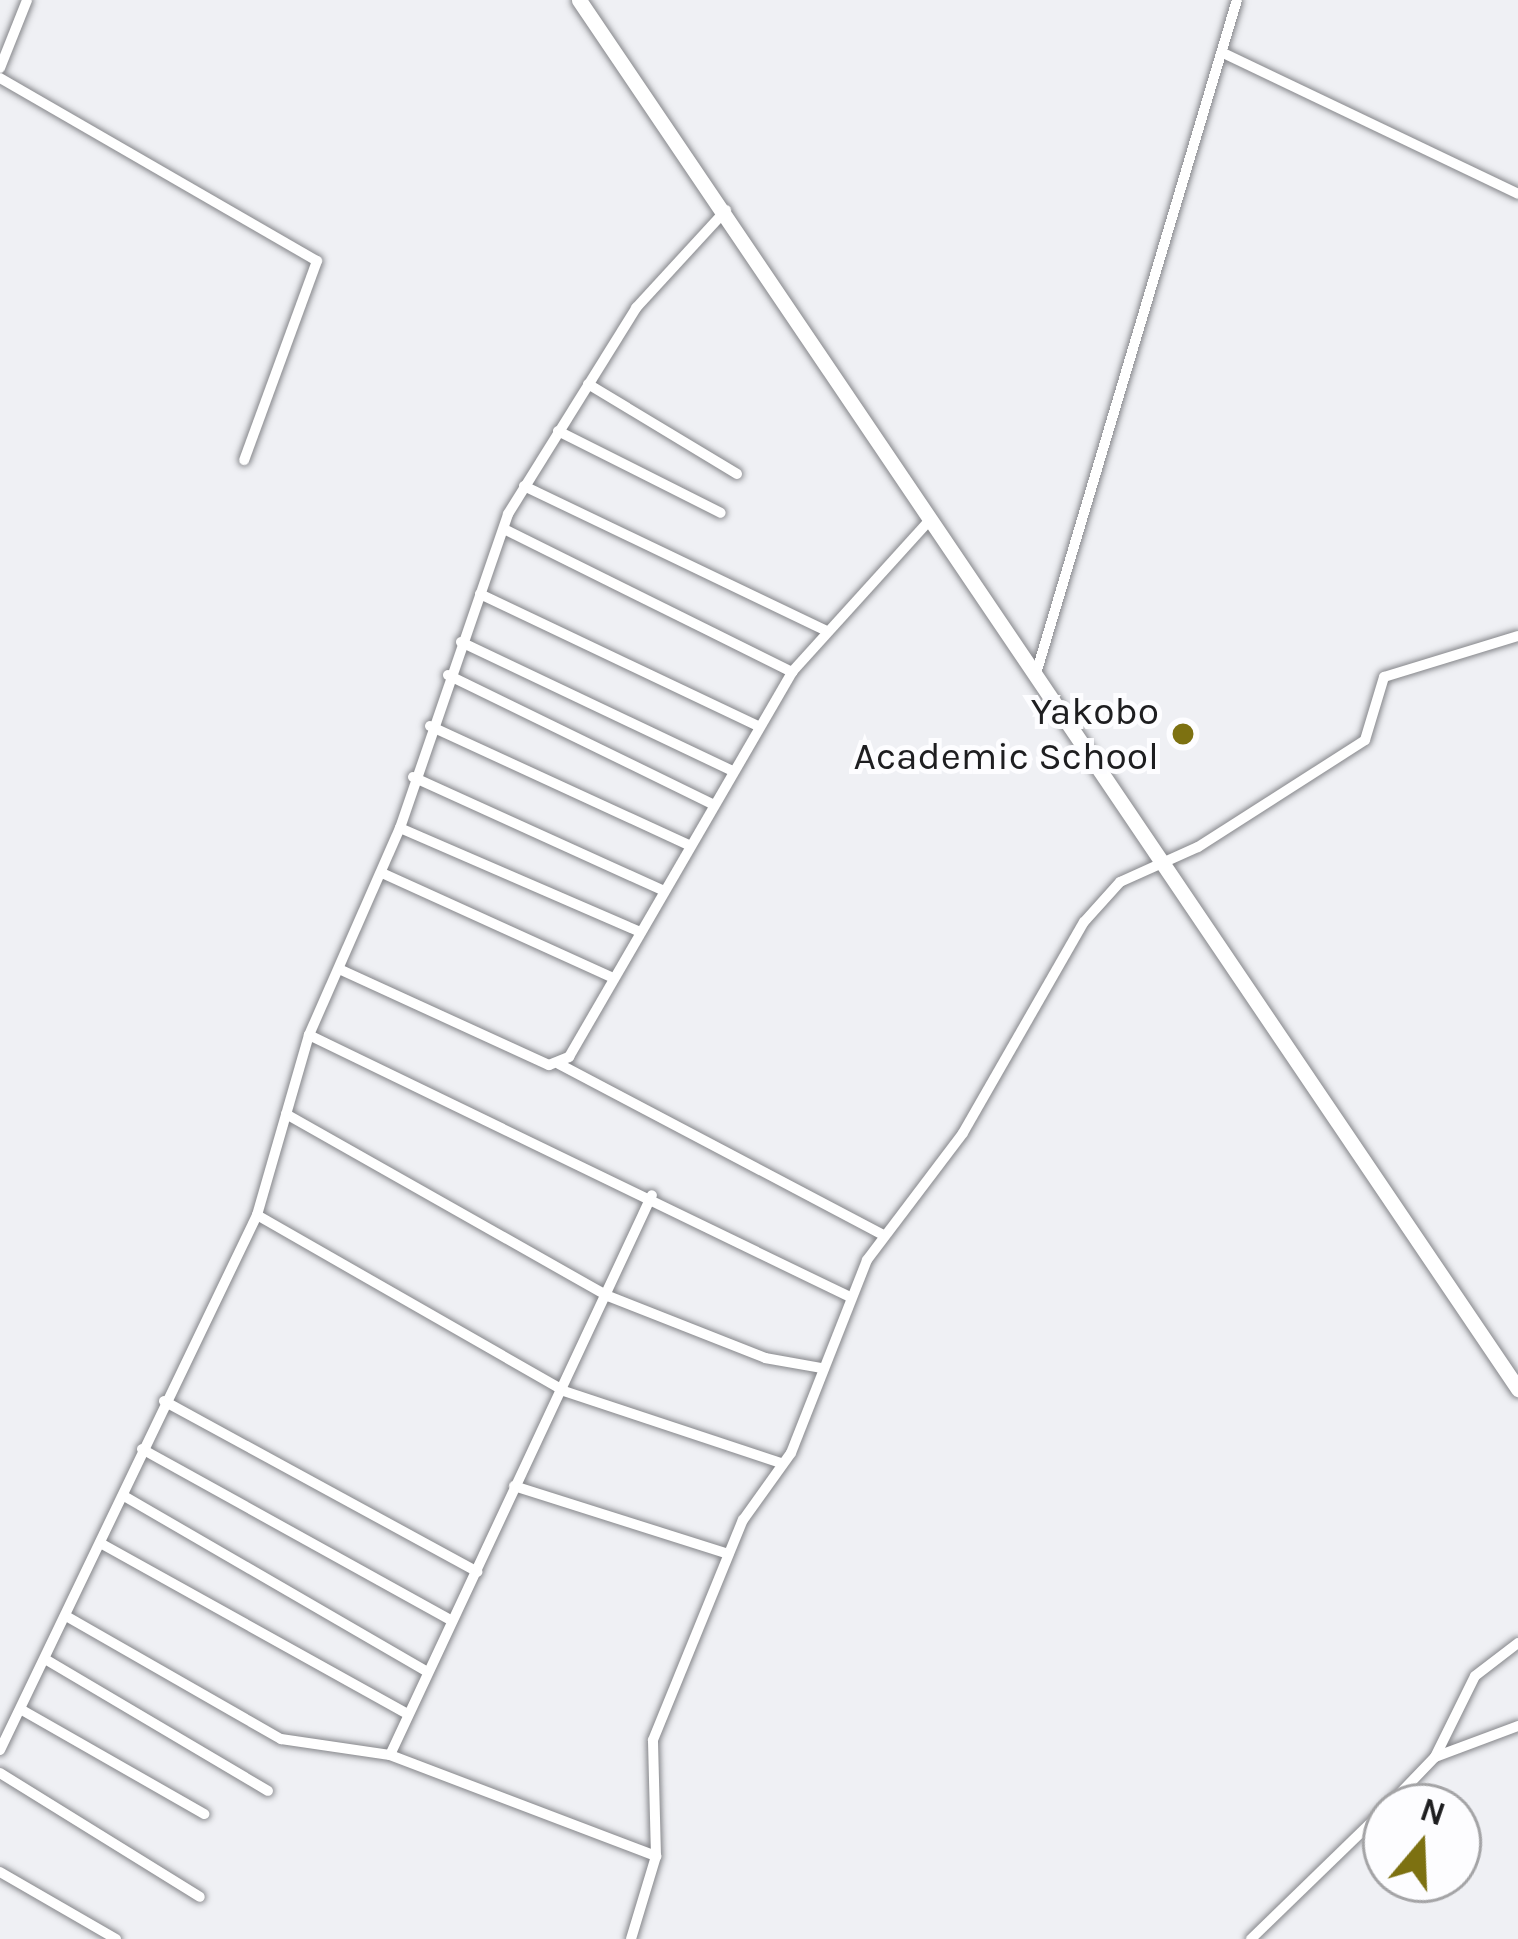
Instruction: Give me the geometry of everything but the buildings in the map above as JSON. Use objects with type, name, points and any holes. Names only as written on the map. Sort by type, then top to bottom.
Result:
[{"type":"street","points":[[0,68],[26,0]]},
{"type":"street","points":[[579,0],[726,210],[1162,868],[1518,1390]]},
{"type":"street","points":[[1035,676],[1238,0]]},
{"type":"street","points":[[1223,53],[1518,194]]},
{"type":"street","points":[[0,78],[316,261],[244,460]]},
{"type":"street","points":[[0,1750],[257,1215],[309,1034],[400,828],[430,726],[503,529],[524,486],[588,384],[672,260],[726,210]]},
{"type":"street","points":[[588,384],[737,474]]},
{"type":"street","points":[[559,431],[721,513]]},
{"type":"street","points":[[524,486],[825,630]]},
{"type":"street","points":[[559,1064],[664,891],[756,725],[792,672],[825,630],[930,520]]},
{"type":"street","points":[[503,529],[792,672]]},
{"type":"street","points":[[480,594],[756,725]]},
{"type":"street","points":[[632,1939],[656,1856],[653,1740],[728,1554],[781,1463],[848,1296],[882,1234],[963,1133],[1099,902],[1162,868],[1365,740],[1384,677],[1518,636]]},
{"type":"street","points":[[461,642],[731,770]]},
{"type":"street","points":[[448,675],[712,803]]},
{"type":"street","points":[[430,726],[689,845]]},
{"type":"street","points":[[413,777],[664,891]]},
{"type":"street","points":[[400,828],[640,932]]},
{"type":"street","points":[[382,873],[613,978]]},
{"type":"street","points":[[339,969],[559,1064],[882,1234]]},
{"type":"street","points":[[309,1034],[652,1195],[848,1296]]},
{"type":"street","points":[[286,1114],[608,1296],[765,1358],[822,1368]]},
{"type":"street","points":[[390,1754],[652,1195]]},
{"type":"street","points":[[257,1215],[564,1391],[781,1463]]},
{"type":"street","points":[[164,1401],[477,1572]]},
{"type":"street","points":[[142,1449],[451,1620]]},
{"type":"street","points":[[514,1486],[728,1554]]},
{"type":"street","points":[[124,1496],[426,1671]]},
{"type":"street","points":[[102,1544],[407,1714]]},
{"type":"street","points":[[66,1616],[250,1725],[390,1754],[656,1856]]},
{"type":"street","points":[[1410,1783],[1435,1757],[1475,1676],[1518,1643]]},
{"type":"street","points":[[46,1659],[268,1791]]},
{"type":"street","points":[[22,1710],[204,1814]]},
{"type":"street","points":[[1435,1757],[1518,1726]]},
{"type":"street","points":[[0,1773],[200,1898]]},
{"type":"street","points":[[1251,1939],[1362,1830]]},
{"type":"street","points":[[0,1871],[116,1939]]},
{"type":"place","name":"Yakobo Academic School","points":[[1183,734]]}]
